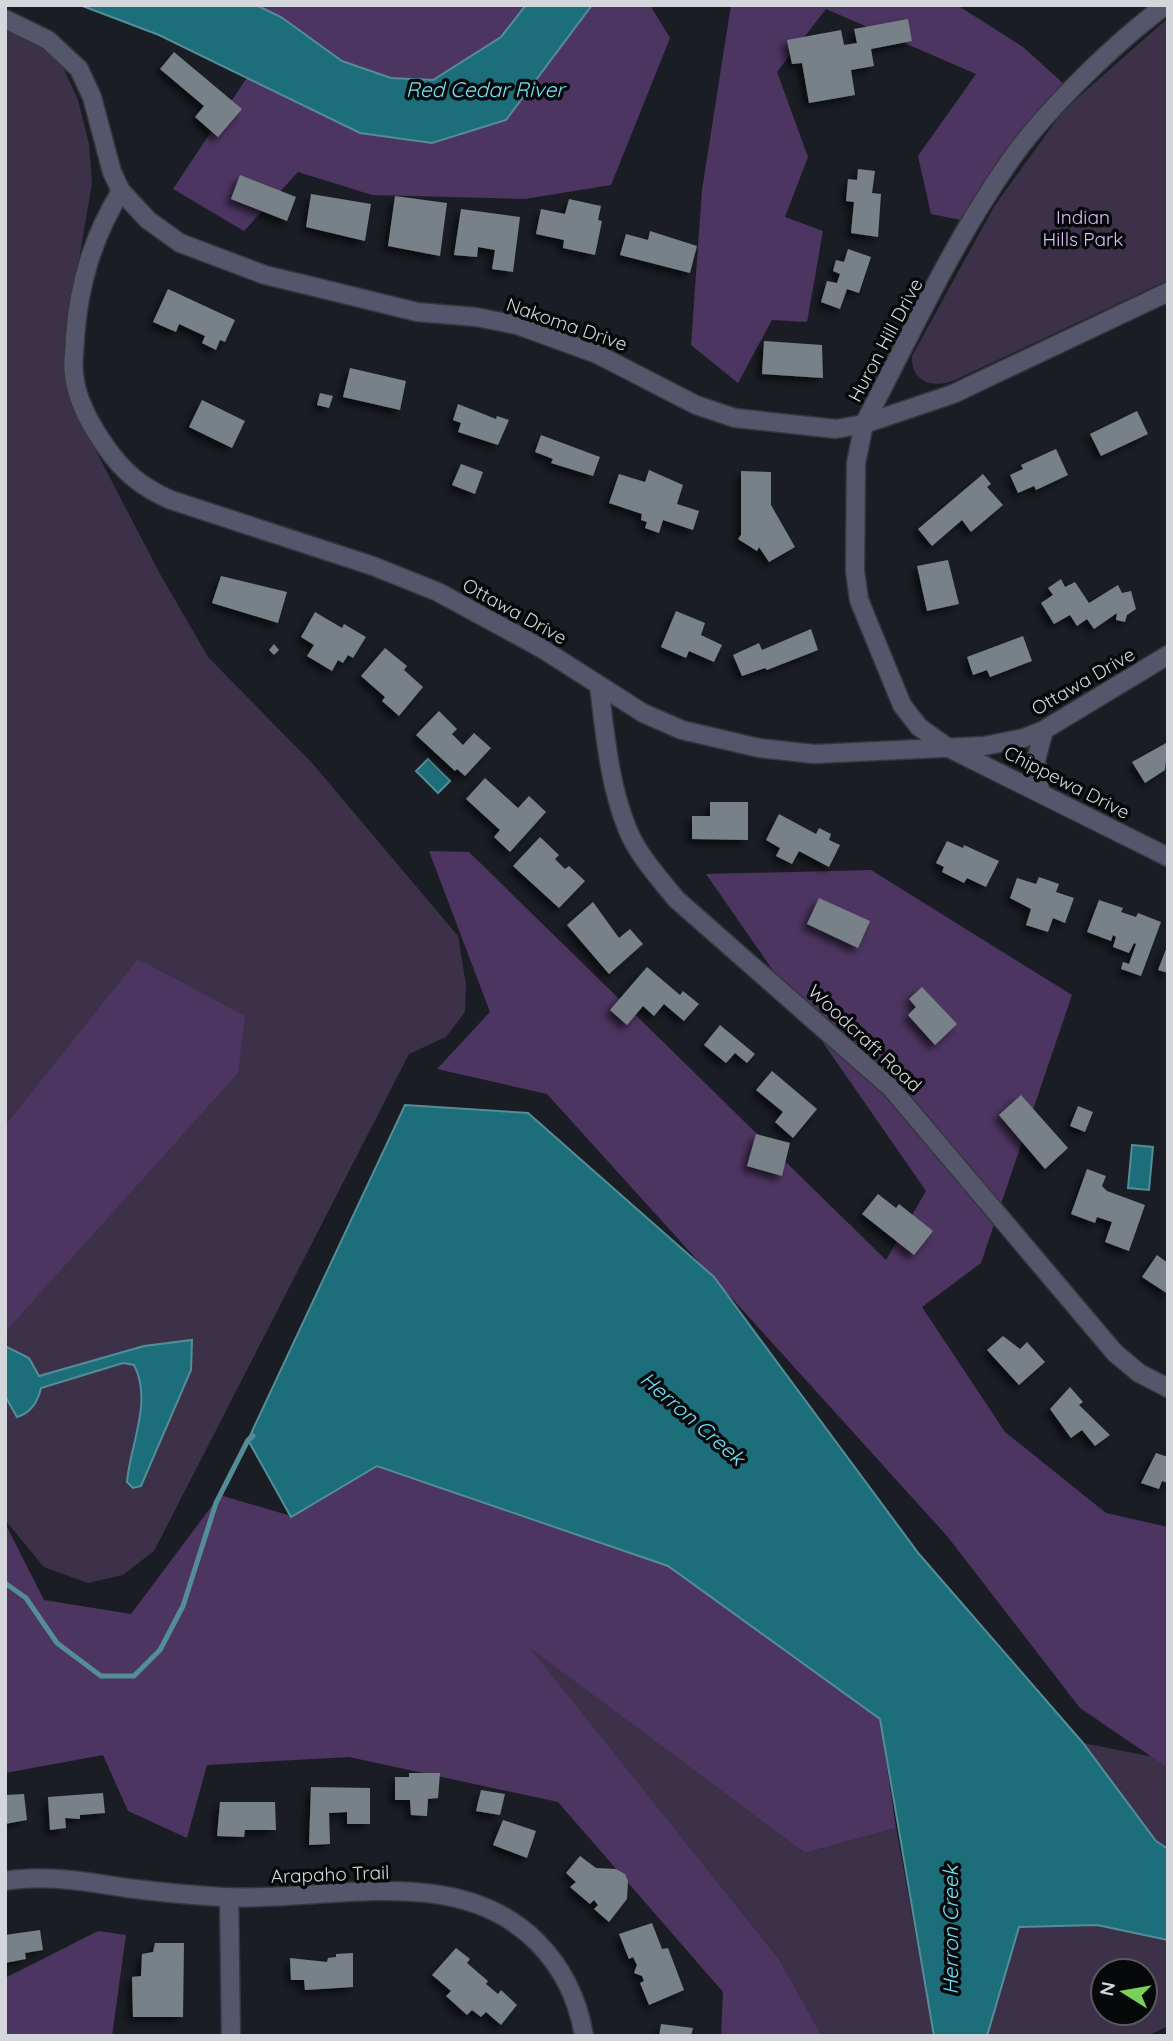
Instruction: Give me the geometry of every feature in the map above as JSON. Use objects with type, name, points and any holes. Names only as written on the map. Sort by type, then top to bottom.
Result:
[{"type":"street","name":"Huron Hill Drive","points":[[947,747],[919,727],[902,705],[859,600],[854,554],[856,463],[864,424],[950,261],[1014,154],[1117,46],[1166,5]]},
{"type":"street","name":"Nakoma Drive","points":[[5,19],[48,40],[79,69],[92,97],[112,172],[121,191],[148,220],[180,243],[265,275],[417,312],[476,317],[517,325],[597,354],[696,405],[735,418],[836,429],[864,424],[953,394],[1168,292]]},
{"type":"street","name":"Ottawa Drive","points":[[121,191],[99,230],[85,270],[77,308],[73,373],[78,393],[95,431],[124,471],[146,488],[171,500],[373,566],[438,592],[541,648],[643,713],[682,730],[759,748],[814,754],[1002,743],[1044,730],[1168,655]]},
{"type":"street","name":"Woodcraft Road","points":[[599,686],[608,755],[627,829],[676,899],[891,1088],[1115,1353],[1139,1373],[1168,1388]]},
{"type":"street","points":[[1040,791],[1036,760],[1044,730]]},
{"type":"street","name":"Chippewa Drive","points":[[947,747],[1168,857]]},
{"type":"street","name":"Arapaho Trail","points":[[5,1881],[64,1879],[229,1897],[418,1892],[458,1897],[513,1921],[543,1948],[567,1982],[584,2036]]},
{"type":"street","points":[[229,1897],[231,2036]]},
{"type":"green space","name":"Indian Hills Park","points":[[1168,18],[1168,280],[953,381],[938,384],[924,381],[915,372],[912,356],[995,205],[1064,110]]},
{"type":"green space","points":[[5,30],[28,36],[61,63],[78,100],[89,144],[92,183],[67,330],[65,371],[72,405],[160,574],[208,657],[312,763],[458,936],[466,985],[465,1012],[446,1037],[409,1054],[154,1551],[123,1575],[88,1583],[44,1567],[5,1520]]},
{"type":"green space","points":[[526,1644],[805,1853],[896,1828],[934,2036],[822,2036],[779,1959]]},
{"type":"green space","points":[[1083,1743],[1168,1760],[1168,1849],[1156,1841]]},
{"type":"green space","points":[[1097,1925],[1168,1940],[1168,2026],[1147,2036],[987,2036],[1019,1927]]},
{"type":"shaded area","points":[[256,5],[526,5],[501,37],[433,80],[391,78],[342,61],[281,17]]},
{"type":"shaded area","points":[[592,5],[650,5],[670,38],[611,185],[525,199],[372,195],[298,172],[244,231],[173,189],[248,76],[360,133],[506,120]]},
{"type":"shaded area","points":[[731,5],[957,5],[1023,47],[1065,85],[961,220],[931,214],[918,156],[976,74],[826,9],[777,72],[808,157],[785,217],[823,231],[807,322],[772,320],[738,383],[691,345],[702,190]]},
{"type":"shaded area","points":[[429,851],[469,852],[886,1260],[926,1191],[706,874],[871,870],[1072,995],[981,1263],[922,1307],[1005,1432],[1106,1513],[1168,1527],[1168,1768],[1080,1708],[947,1536],[547,1094],[437,1069],[490,1012]]},
{"type":"shaded area","points":[[138,959],[245,1016],[238,1073],[5,1332],[5,1126]]},
{"type":"shaded area","points":[[377,1466],[668,1566],[880,1719],[896,1828],[805,1853],[529,1647],[779,1959],[822,2036],[721,2036],[723,1992],[558,1802],[349,1757],[207,1765],[187,1838],[128,1811],[103,1755],[5,1773],[5,1523],[44,1600],[131,1614],[220,1495],[291,1516]]},
{"type":"shaded area","points":[[98,1931],[126,1935],[112,2036],[5,2036],[5,1978]]},
{"type":"water","name":"Red Cedar River","points":[[80,5],[256,5],[281,17],[342,61],[391,78],[433,80],[501,37],[526,5],[592,5],[506,120],[432,143],[360,133],[159,35]]},
{"type":"water","points":[[428,759],[450,781],[438,793],[416,771]]},
{"type":"water","points":[[405,1105],[528,1113],[714,1277],[919,1554],[1083,1743],[1156,1841],[1168,1849],[1168,1940],[1097,1925],[1019,1927],[987,2036],[934,2036],[880,1719],[668,1566],[377,1466],[291,1517],[248,1440]]},
{"type":"water","points":[[1132,1145],[1153,1147],[1149,1190],[1128,1188]]},
{"type":"water","points":[[192,1340],[191,1370],[141,1486],[133,1488],[127,1482],[141,1408],[139,1379],[134,1365],[123,1363],[41,1388],[33,1406],[17,1417],[5,1396],[5,1346],[29,1358],[39,1376],[144,1346]]},
{"type":"building","points":[[908,19],[912,41],[871,49],[874,66],[851,70],[855,95],[809,103],[802,63],[792,64],[787,40],[841,30],[844,45],[857,43],[854,29]]},
{"type":"building","points":[[174,52],[242,109],[218,137],[195,117],[204,106],[160,69]]},
{"type":"building","points":[[858,169],[875,171],[872,193],[881,194],[878,237],[851,233],[854,202],[846,201],[848,179],[857,180]]},
{"type":"building","points":[[240,175],[296,197],[287,221],[231,199]]},
{"type":"building","points":[[311,194],[371,204],[365,241],[306,227]]},
{"type":"building","points":[[395,196],[447,203],[440,256],[388,246]]},
{"type":"building","points":[[569,199],[601,206],[598,220],[602,221],[595,255],[563,248],[564,240],[536,234],[541,209],[565,214]]},
{"type":"building","points":[[461,209],[520,217],[513,272],[492,269],[495,250],[478,247],[477,257],[454,255]]},
{"type":"building","points":[[650,231],[697,246],[690,273],[620,255],[626,234],[648,240]]},
{"type":"building","points":[[848,249],[871,257],[859,293],[847,289],[840,309],[821,302],[827,281],[837,283],[840,274],[833,271],[836,260],[844,262]]},
{"type":"building","points":[[168,289],[235,320],[225,342],[220,340],[216,350],[202,343],[205,336],[179,324],[176,332],[153,322]]},
{"type":"building","points":[[764,341],[822,345],[823,378],[762,374]]},
{"type":"building","points":[[350,368],[406,381],[400,410],[343,397]]},
{"type":"building","points":[[320,393],[333,396],[329,408],[317,405]]},
{"type":"building","points":[[202,400],[245,421],[232,448],[189,427]]},
{"type":"building","points":[[458,404],[496,419],[497,416],[509,420],[498,445],[458,432],[461,423],[453,420]]},
{"type":"building","points":[[1137,411],[1148,434],[1101,456],[1090,434]]},
{"type":"building","points":[[541,435],[600,457],[593,476],[551,463],[553,459],[535,452]]},
{"type":"building","points":[[1056,449],[1068,475],[1036,490],[1034,486],[1018,493],[1010,475],[1023,469],[1021,465]]},
{"type":"building","points":[[461,464],[483,472],[475,494],[452,485]]},
{"type":"building","points":[[649,470],[683,485],[677,504],[699,511],[693,530],[663,520],[659,533],[645,528],[647,522],[641,520],[642,514],[609,503],[619,474],[645,482]]},
{"type":"building","points":[[741,471],[771,472],[771,505],[795,547],[769,562],[759,547],[757,551],[738,539],[741,535]]},
{"type":"building","points":[[983,474],[991,484],[987,487],[1003,505],[971,532],[962,520],[932,546],[918,529]]},
{"type":"building","points":[[948,560],[959,604],[927,611],[917,566]]},
{"type":"building","points":[[221,576],[287,592],[278,623],[212,603]]},
{"type":"building","points":[[1061,579],[1065,587],[1075,582],[1089,603],[1118,585],[1122,593],[1131,591],[1136,609],[1127,615],[1125,622],[1116,620],[1117,613],[1094,629],[1087,619],[1077,626],[1070,615],[1054,624],[1041,603],[1053,595],[1048,588]]},
{"type":"building","points":[[676,611],[705,623],[701,635],[722,645],[714,662],[689,651],[686,658],[661,647]]},
{"type":"building","points":[[315,612],[342,628],[344,624],[366,637],[353,658],[348,655],[343,663],[338,660],[332,671],[307,656],[314,645],[301,637]]},
{"type":"building","points":[[811,629],[818,650],[767,670],[765,668],[742,676],[733,655],[759,643],[762,650]]},
{"type":"building","points":[[1023,636],[1032,661],[990,677],[987,670],[973,675],[967,657]]},
{"type":"building","points":[[274,644],[279,650],[274,655],[269,650]]},
{"type":"building","points":[[385,648],[407,666],[404,670],[423,687],[399,716],[382,701],[385,697],[361,676]]},
{"type":"building","points":[[439,711],[457,729],[452,734],[463,745],[474,733],[491,748],[465,776],[457,769],[455,771],[416,735]]},
{"type":"building","points":[[1168,742],[1165,770],[1145,783],[1132,762]]},
{"type":"building","points":[[485,778],[518,808],[529,796],[546,812],[510,852],[494,837],[500,830],[466,799]]},
{"type":"building","points":[[710,802],[748,802],[748,840],[692,839],[692,816],[710,816]]},
{"type":"building","points":[[779,814],[816,834],[819,828],[831,834],[829,840],[840,845],[829,867],[799,851],[792,864],[776,856],[780,848],[766,840]]},
{"type":"building","points":[[540,837],[559,855],[555,859],[565,869],[569,866],[585,881],[559,908],[513,866]]},
{"type":"building","points":[[947,841],[963,848],[964,845],[999,861],[986,887],[967,878],[964,883],[942,872],[944,867],[936,863]]},
{"type":"building","points":[[1039,877],[1059,884],[1056,892],[1074,898],[1065,923],[1053,918],[1048,932],[1026,925],[1031,909],[1010,898],[1017,878],[1036,884]]},
{"type":"building","points":[[819,898],[870,921],[858,948],[807,924]]},
{"type":"building","points":[[1099,900],[1123,908],[1121,912],[1136,917],[1138,913],[1161,922],[1141,976],[1121,969],[1123,962],[1129,964],[1136,944],[1134,943],[1129,953],[1113,947],[1116,937],[1113,935],[1111,941],[1087,932]]},
{"type":"building","points":[[593,902],[619,938],[630,929],[643,944],[609,974],[567,925]]},
{"type":"building","points":[[1168,944],[1168,973],[1158,970]]},
{"type":"building","points":[[647,967],[680,995],[683,991],[699,1004],[684,1021],[664,1004],[654,1016],[643,1006],[627,1025],[610,1010]]},
{"type":"building","points":[[922,987],[957,1024],[935,1045],[908,1015],[916,1007],[909,999]]},
{"type":"building","points":[[720,1025],[755,1054],[747,1063],[735,1053],[726,1063],[704,1045]]},
{"type":"building","points":[[772,1071],[817,1109],[793,1138],[775,1122],[783,1112],[756,1090]]},
{"type":"building","points":[[1021,1095],[1068,1148],[1045,1169],[999,1115]]},
{"type":"building","points":[[1078,1106],[1093,1112],[1085,1132],[1070,1126]]},
{"type":"building","points":[[756,1134],[790,1143],[782,1176],[747,1166]]},
{"type":"building","points":[[1087,1169],[1106,1176],[1102,1186],[1107,1191],[1145,1205],[1129,1251],[1105,1242],[1112,1222],[1097,1217],[1095,1223],[1071,1214]]},
{"type":"building","points":[[878,1194],[896,1208],[899,1204],[933,1231],[914,1255],[862,1214]]},
{"type":"building","points":[[1157,1255],[1168,1263],[1168,1294],[1142,1277]]},
{"type":"building","points":[[1003,1336],[1020,1349],[1027,1342],[1045,1362],[1019,1385],[987,1350]]},
{"type":"building","points":[[1070,1387],[1083,1402],[1079,1405],[1110,1435],[1095,1446],[1082,1430],[1071,1438],[1050,1409]]},
{"type":"building","points":[[1156,1453],[1168,1457],[1168,1483],[1162,1481],[1159,1489],[1141,1483]]},
{"type":"building","points":[[409,1773],[440,1773],[438,1798],[428,1799],[427,1816],[411,1815],[410,1800],[395,1800],[395,1777],[409,1777]]},
{"type":"building","points":[[311,1787],[370,1788],[370,1824],[347,1824],[347,1812],[329,1813],[330,1844],[309,1845]]},
{"type":"building","points":[[481,1790],[505,1794],[500,1815],[476,1811]]},
{"type":"building","points":[[103,1793],[105,1813],[80,1815],[80,1819],[65,1818],[66,1828],[50,1830],[48,1797]]},
{"type":"building","points":[[24,1794],[27,1820],[5,1824],[5,1795]]},
{"type":"building","points":[[220,1802],[275,1802],[276,1830],[245,1830],[244,1837],[217,1836]]},
{"type":"building","points":[[503,1820],[536,1831],[527,1858],[493,1845]]},
{"type":"building","points":[[580,1856],[596,1868],[616,1869],[625,1874],[628,1881],[627,1899],[609,1922],[594,1909],[598,1905],[594,1900],[590,1904],[570,1887],[576,1882],[566,1873]]},
{"type":"building","points":[[652,1923],[662,1949],[668,1948],[684,1990],[649,2005],[640,1983],[644,1981],[642,1976],[634,1973],[637,1965],[633,1957],[629,1959],[619,1934]]},
{"type":"building","points":[[40,1930],[43,1950],[25,1953],[26,1959],[5,1963],[5,1935]]},
{"type":"building","points":[[155,1943],[184,1943],[183,2017],[133,2017],[132,1977],[141,1976],[142,1954],[153,1952]]},
{"type":"building","points":[[456,1948],[470,1959],[467,1963],[488,1981],[486,1984],[498,1994],[501,1990],[517,2005],[501,2025],[486,2012],[481,2017],[472,2010],[467,2015],[446,1996],[451,1991],[432,1975]]},
{"type":"building","points":[[353,1953],[353,1987],[305,1990],[304,1980],[291,1980],[290,1958],[327,1962],[328,1958],[336,1957],[336,1954]]},
{"type":"building","points":[[661,2024],[693,2028],[691,2036],[659,2036]]},
{"type":"waterway","name":"Herron Creek","points":[[5,1583],[26,1598],[57,1643],[101,1676],[134,1676],[160,1650],[183,1606],[216,1503],[248,1440],[253,1436]]}]
